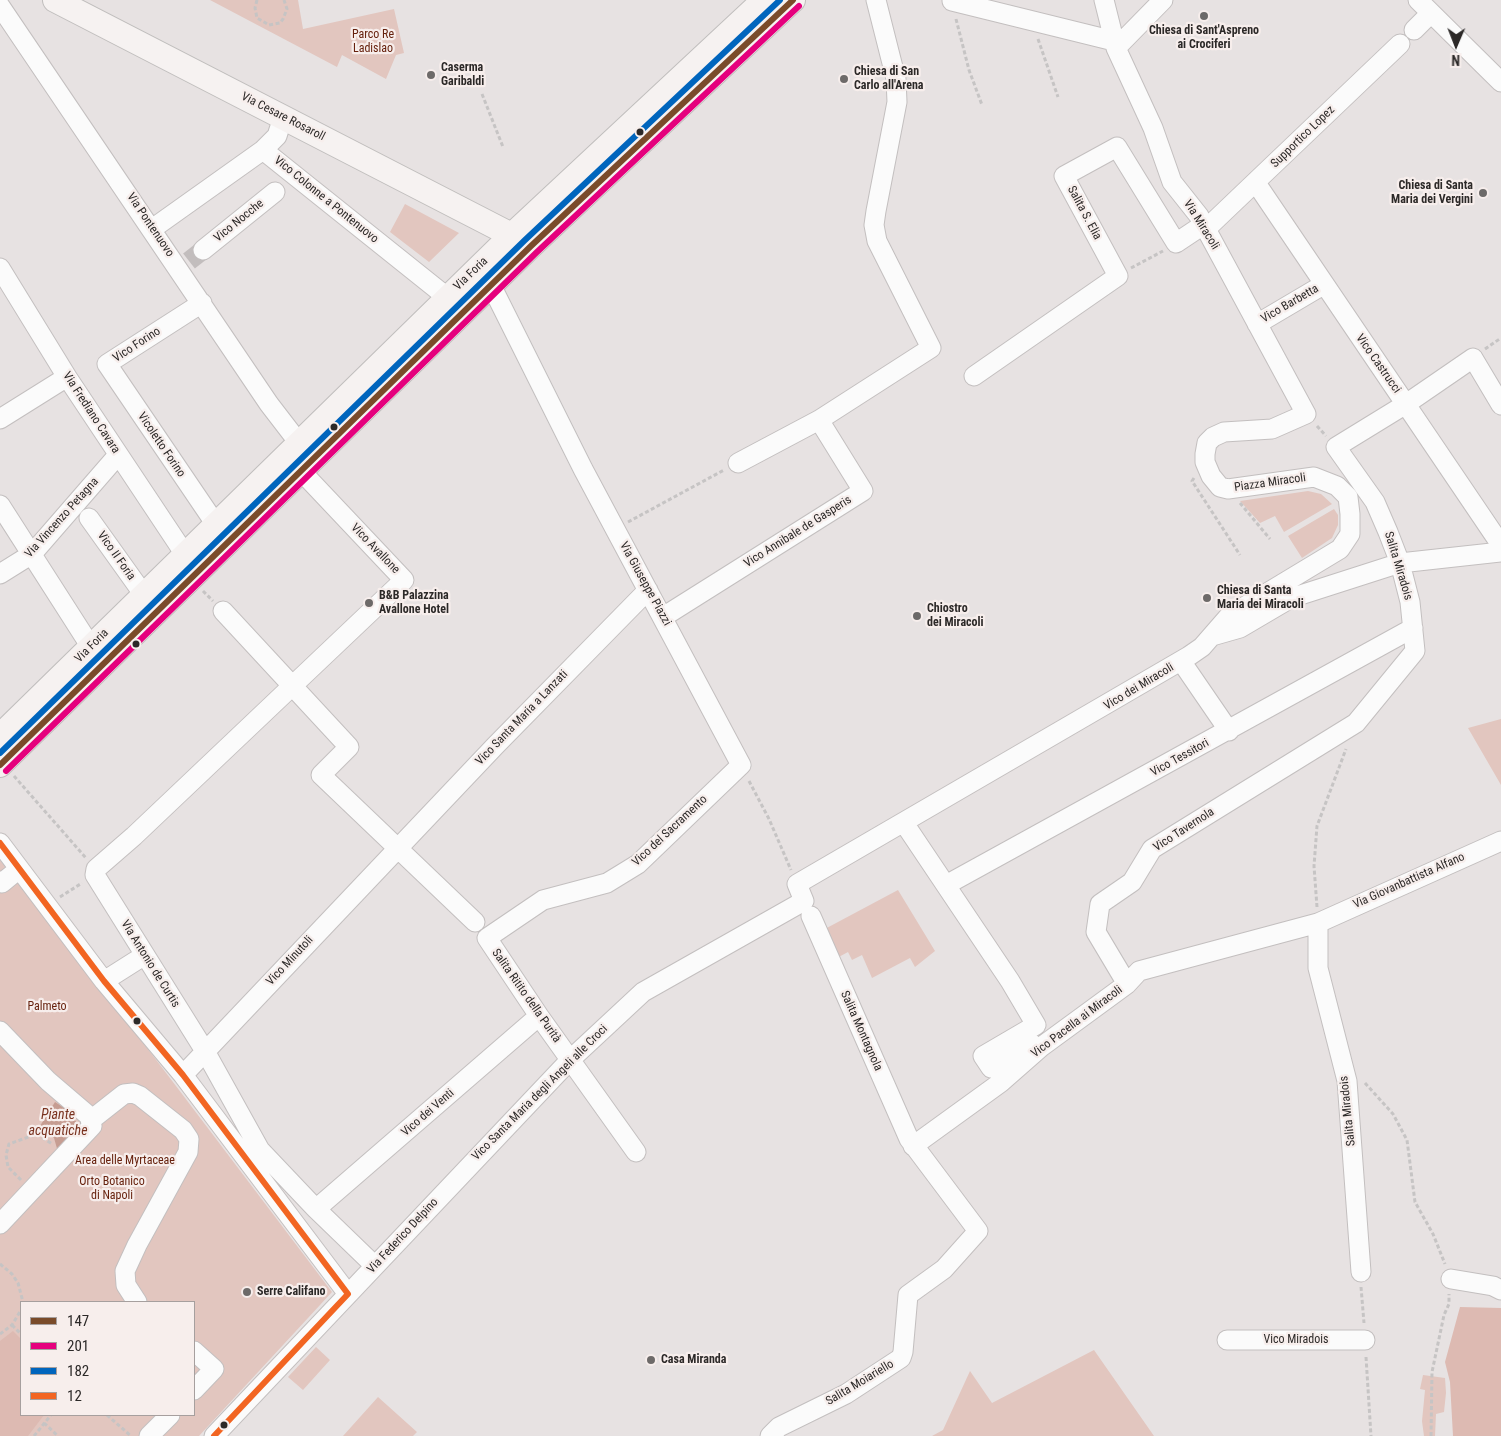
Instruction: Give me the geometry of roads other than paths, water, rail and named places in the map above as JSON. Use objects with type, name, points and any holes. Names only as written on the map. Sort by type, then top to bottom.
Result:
[{"type":"main road","name":"Via Cesare Rosaroll","points":[[55,0],[521,240]]},
{"type":"main road","name":"Via Foria","points":[[222,534],[301,472],[456,305],[764,0]]},
{"type":"main road","name":"Via Foria","points":[[6,770],[222,534],[299,443],[456,305],[491,285],[521,240],[793,0]]},
{"type":"main road","name":"Via Foria","points":[[0,736],[144,595],[191,568]]},
{"type":"street","points":[[738,463],[819,420],[931,348],[877,241],[874,225],[897,102],[896,79],[876,0]]},
{"type":"street","points":[[952,0],[1115,44],[1164,0]]},
{"type":"street","name":"Via Miracoli","points":[[1104,0],[1115,44],[1153,128],[1172,182],[1204,227],[1306,414]]},
{"type":"street","points":[[1418,0],[1501,82]]},
{"type":"street","name":"Via Pontenuovo","points":[[2,5],[152,229],[190,260],[202,303],[270,404],[299,443]]},
{"type":"street","points":[[1414,30],[1431,13]]},
{"type":"street","name":"Supportico Lopez","points":[[1204,227],[1256,183],[1400,44]]},
{"type":"street","points":[[263,150],[277,136],[283,117]]},
{"type":"street","name":"Salita S. Elia","points":[[974,376],[1118,276],[1064,176],[1117,147],[1176,243],[1204,227]]},
{"type":"street","name":"Vico Colonne a Pontenuovo","points":[[152,229],[263,150],[456,305]]},
{"type":"street","name":"Vico Castrucci","points":[[1256,183],[1501,544]]},
{"type":"street","name":"Vico Nocche","points":[[190,260],[275,192]]},
{"type":"street","name":"Via Frediano Cavara","points":[[0,268],[191,568]]},
{"type":"street","name":"Via Giuseppe Piazzi","points":[[491,285],[615,529],[741,765]]},
{"type":"street","name":"Vico Barbetta","points":[[1257,324],[1324,285]]},
{"type":"street","name":"Vico Forino","points":[[107,364],[202,303]]},
{"type":"street","points":[[1406,404],[1473,358],[1501,405]]},
{"type":"street","name":"Vicoletto Forino","points":[[107,364],[222,534]]},
{"type":"street","points":[[0,419],[68,377]]},
{"type":"street","name":"Salita Miradois","points":[[1356,723],[1415,651],[1410,602],[1400,563],[1374,502],[1363,483],[1336,447],[1406,404]]},
{"type":"street","name":"Piazza Miracoli","points":[[1306,414],[1272,429],[1224,432],[1213,437],[1207,443],[1205,462],[1211,476],[1220,487],[1228,489],[1314,477],[1337,486],[1346,495]]},
{"type":"street","name":"Vico Annibale de Gasperis","points":[[663,617],[863,491],[819,420]]},
{"type":"street","name":"Via Vincenzo Petagna","points":[[0,574],[32,554],[118,455]]},
{"type":"street","name":"Vico Avallone","points":[[292,685],[404,580],[301,472]]},
{"type":"street","points":[[1212,636],[1229,616],[1340,549],[1350,534],[1350,514],[1346,495],[1363,483]]},
{"type":"street","points":[[0,505],[91,647]]},
{"type":"street","name":"Vico II Foria","points":[[89,518],[144,595]]},
{"type":"street","name":"Vico dei Miracoli","points":[[804,900],[904,823],[1181,661],[1202,647],[1212,636],[1240,628],[1291,598],[1400,563],[1501,552]]},
{"type":"street","name":"Vico Santa Maria a Lanzati","points":[[398,847],[648,590]]},
{"type":"street","points":[[223,611],[349,747],[321,775],[475,922]]},
{"type":"street","name":"Vico Tessitori","points":[[946,885],[1229,731],[1413,628]]},
{"type":"street","points":[[1181,661],[1229,731]]},
{"type":"street","name":"Via Antonio de Curtis","points":[[292,685],[95,872],[205,1051],[254,1155],[316,1209],[375,1266]]},
{"type":"street","name":"Vico Tavernola","points":[[1127,984],[1096,932],[1100,904],[1132,882],[1152,849],[1356,723]]},
{"type":"street","name":"Vico del Sacramento","points":[[487,938],[543,900],[607,883],[638,864],[741,765]]},
{"type":"street","points":[[904,823],[1036,1025],[983,1056],[991,1068],[1038,1041],[1066,1028]]},
{"type":"street","name":"Via Giovanbattista Alfano","points":[[1318,923],[1501,841]]},
{"type":"street","points":[[0,843],[104,981],[183,1075],[254,1155],[348,1294]]},
{"type":"street","name":"Vico Minutoli","points":[[183,1075],[398,847]]},
{"type":"street","points":[[0,881],[2,883],[19,869]]},
{"type":"street","name":"Vico Santa Maria degli Angeli alle Croci","points":[[457,1178],[571,1059],[644,992],[804,900]]},
{"type":"street","name":"Salita Montagnola","points":[[804,900],[913,1146]]},
{"type":"street","name":"Salita Miradois","points":[[1318,923],[1318,968],[1347,1081],[1360,1272]]},
{"type":"street","name":"Vico Pacella ai Miracoli","points":[[913,1146],[1000,1083],[1066,1028],[1127,984],[1138,971],[1318,923]]},
{"type":"street","name":"Salita Ritito della Purità","points":[[487,938],[539,1016],[636,1152]]},
{"type":"street","points":[[104,981],[145,955]]},
{"type":"street","name":"Vico dei Venti","points":[[316,1209],[539,1016]]},
{"type":"street","points":[[0,1031],[48,1081],[89,1116],[91,1120],[90,1130],[0,1224]]},
{"type":"street","points":[[91,1120],[124,1094],[133,1093],[140,1096],[183,1130],[189,1139],[188,1152],[136,1245],[125,1271],[126,1285],[132,1298],[136,1301]]},
{"type":"street","name":"Salita Moiariello","points":[[770,1436],[779,1427],[846,1394],[901,1358],[908,1295],[944,1269],[978,1231],[978,1227],[913,1146]]},
{"type":"street","name":"Via Federico Delpino","points":[[214,1436],[457,1178]]},
{"type":"street","points":[[1451,1279],[1493,1286],[1501,1290]]},
{"type":"street","name":"Vico Miradois","points":[[1227,1340],[1364,1340]]},
{"type":"street","points":[[195,1352],[214,1369],[195,1389]]},
{"type":"street","points":[[149,1436],[169,1416]]},
{"type":"water","name":"Piante acquatiche","points":[[55,1102],[69,1111],[78,1125],[74,1135],[58,1152],[54,1138],[40,1126]]},
{"type":"tunnel","points":[[189,261],[203,250]]},
{"type":"place","name":"Chiesa di Sant'Aspreno ai Crociferi","points":[[1204,16]]},
{"type":"place","name":"Caserma Garibaldi","points":[[431,75]]},
{"type":"place","name":"Chiesa di San Carlo all'Arena","points":[[844,79]]},
{"type":"place","name":"Chiesa di Santa Maria dei Vergini","points":[[1483,193]]},
{"type":"place","name":"Chiesa di Santa Maria dei Miracoli","points":[[1207,598]]},
{"type":"place","name":"B&B Palazzina Avallone Hotel","points":[[369,603]]},
{"type":"place","name":"Chiostro dei Miracoli","points":[[917,616]]},
{"type":"place","name":"Serre Califano","points":[[247,1292]]},
{"type":"place","name":"Casa Miranda","points":[[651,1360]]},
{"type":"park label","name":"Parco Re Ladislao","points":[[373,42]]},
{"type":"park label","name":"Palmeto","points":[[47,1007]]},
{"type":"park label","name":"Area delle Myrtaceae","points":[[125,1161]]},
{"type":"park label","name":"Orto Botanico di Napoli","points":[[112,1189]]}]
